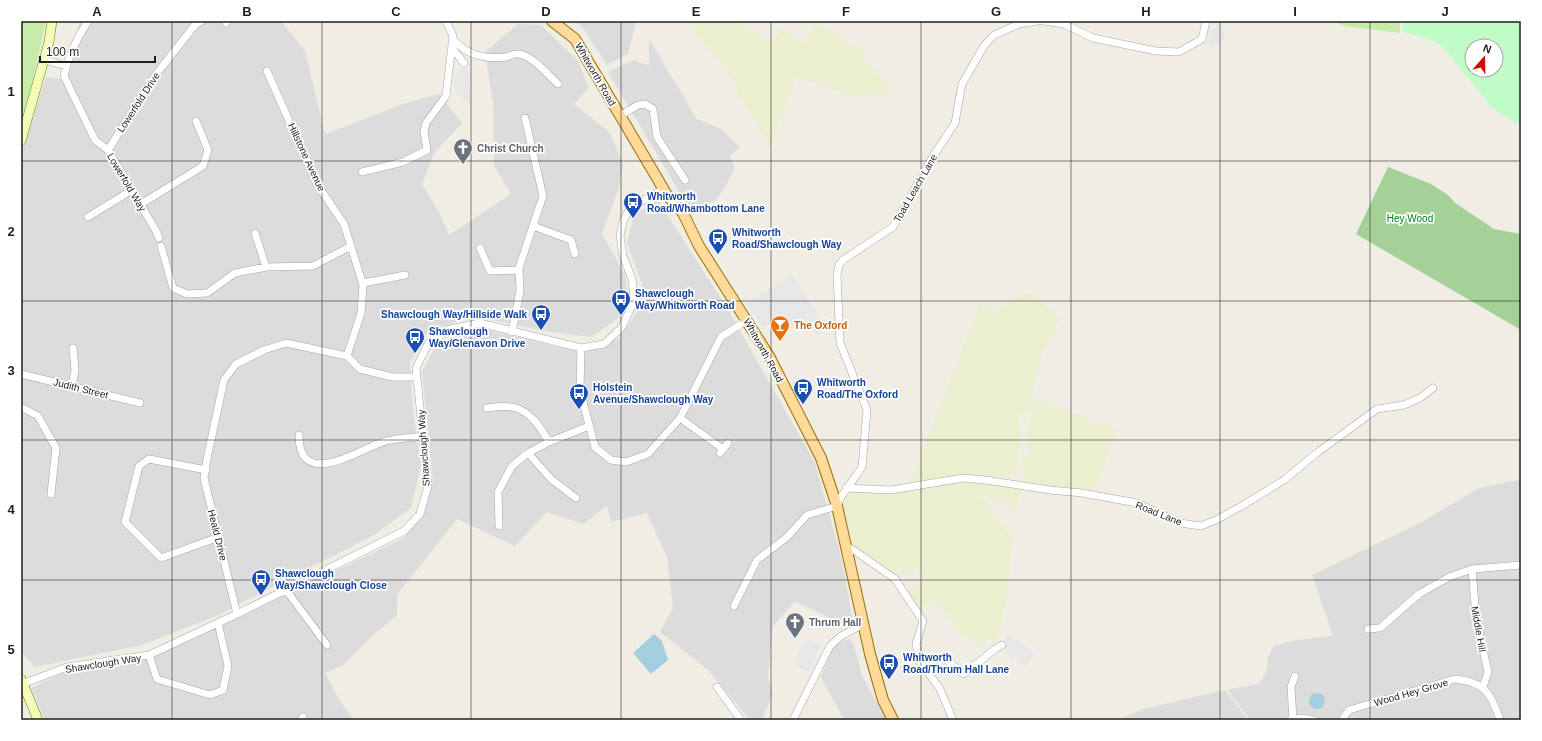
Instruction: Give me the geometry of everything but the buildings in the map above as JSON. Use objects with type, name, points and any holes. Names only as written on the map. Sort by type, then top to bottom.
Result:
[{"type":"main road","points":[[21,140],[49,42],[52,21]]},
{"type":"main road","name":"Whitworth Road","points":[[552,21],[575,39],[663,189],[683,213],[699,246],[748,320],[769,356],[821,458],[837,506],[862,625],[883,700],[893,720]]},
{"type":"main road","points":[[22,682],[35,719]]},
{"type":"street","name":"Lowerfold Way","points":[[88,21],[78,36],[66,66],[64,76],[95,140],[108,150],[155,229],[173,288],[187,294],[207,293],[235,273],[266,267]]},
{"type":"street","name":"Lowerfold Drive","points":[[108,150],[157,73],[195,25],[202,21]]},
{"type":"street","points":[[446,21],[453,39],[459,46],[477,56],[490,59],[519,54],[536,63],[558,84]]},
{"type":"street","name":"Toad Leach Lane","points":[[837,506],[846,488],[862,467],[866,410],[840,343],[837,275],[839,265],[842,260],[893,227],[934,155],[955,123],[962,84],[984,46],[994,35],[1019,24],[1038,21]]},
{"type":"street","points":[[1043,21],[1064,24],[1093,38],[1139,49],[1179,52],[1202,39],[1206,21]]},
{"type":"street","points":[[362,172],[403,162],[427,150],[424,132],[426,123],[445,100],[453,39]]},
{"type":"street","points":[[452,48],[464,63]]},
{"type":"street","points":[[44,60],[66,66]]},
{"type":"street","name":"Hillstone Avenue","points":[[267,71],[317,184],[344,224],[363,283],[361,313],[347,356]]},
{"type":"street","points":[[620,116],[638,105],[645,104],[654,109],[657,137],[685,180]]},
{"type":"street","points":[[512,332],[520,291],[519,270],[543,196],[525,118]]},
{"type":"street","points":[[141,204],[203,166],[208,150],[196,121]]},
{"type":"street","name":"Shawclough Way","points":[[22,682],[67,667],[148,655],[237,614],[404,531],[420,514],[428,486],[416,368],[428,344],[450,329],[480,324],[581,348],[604,344],[622,327],[634,301],[632,279],[623,256],[620,236],[623,221],[628,212],[637,204],[663,189]]},
{"type":"street","points":[[88,217],[132,190]]},
{"type":"street","points":[[533,226],[571,240],[575,254]]},
{"type":"street","points":[[255,233],[266,267],[313,266],[351,246]]},
{"type":"street","points":[[480,248],[490,271],[519,270]]},
{"type":"street","points":[[363,283],[405,276]]},
{"type":"street","points":[[581,348],[580,391],[595,447],[611,460],[626,462],[648,454],[680,418],[721,337],[748,320]]},
{"type":"street","name":"Heald Drive","points":[[237,614],[204,478],[224,380],[236,364],[264,350],[286,343],[347,356]]},
{"type":"street","points":[[72,386],[75,370],[73,348]]},
{"type":"street","points":[[347,356],[360,369],[392,377],[417,377]]},
{"type":"street","name":"Judith Street","points":[[21,374],[140,403]]},
{"type":"street","name":"Road Lane","points":[[846,488],[891,490],[963,478],[985,480],[1050,490],[1082,493],[1137,503],[1180,522],[1201,526],[1240,507],[1284,480],[1318,452],[1377,409],[1404,405],[1420,398],[1433,388]]},
{"type":"street","points":[[21,407],[38,416],[56,448],[51,494]]},
{"type":"street","points":[[486,408],[515,407],[531,417],[540,426],[549,442]]},
{"type":"street","points":[[680,418],[724,448]]},
{"type":"street","points":[[499,526],[498,492],[512,466],[528,453],[549,442],[589,426]]},
{"type":"street","points":[[298,435],[298,448],[301,455],[306,460],[314,464],[322,464],[339,460],[384,442],[423,436]]},
{"type":"street","points":[[528,453],[551,479],[576,498]]},
{"type":"street","points":[[206,470],[150,459],[139,466],[125,522],[161,558],[219,537]]},
{"type":"street","points":[[734,606],[757,560],[786,538],[807,514],[837,506]]},
{"type":"street","points":[[846,546],[900,584],[923,621],[916,644],[919,660],[940,689],[954,720]]},
{"type":"street","points":[[1368,629],[1380,628],[1419,594],[1449,577],[1472,569],[1521,565]]},
{"type":"street","name":"Middle Hill","points":[[1472,569],[1476,618],[1488,672],[1483,687]]},
{"type":"street","points":[[286,590],[327,645]]},
{"type":"street","points":[[148,655],[157,679],[210,696],[223,690],[228,666],[218,623]]},
{"type":"street","points":[[793,720],[830,646],[841,636],[862,625]]},
{"type":"street","points":[[925,668],[936,659],[943,657],[964,674],[1002,645]]},
{"type":"street","points":[[1295,676],[1291,687],[1292,720],[1302,718],[1314,720]]},
{"type":"street","name":"Wood Hey Grove","points":[[1342,720],[1349,710],[1455,679],[1470,681],[1483,687]]},
{"type":"street","points":[[717,687],[741,720]]},
{"type":"street","points":[[1483,687],[1492,698],[1500,720]]},
{"type":"shaded area","points":[[80,21],[281,21],[305,51],[325,134],[406,103],[439,94],[462,123],[435,152],[422,184],[441,216],[449,235],[511,194],[494,166],[493,102],[485,52],[518,24],[541,25],[578,61],[589,88],[574,104],[610,133],[623,164],[619,187],[602,234],[625,275],[627,296],[621,316],[592,337],[551,332],[486,319],[461,320],[425,335],[410,362],[413,412],[421,466],[411,508],[374,535],[216,616],[142,645],[35,667],[21,652],[21,154],[46,77],[63,79]]},
{"type":"shaded area","points":[[574,21],[636,21],[628,54],[607,65],[583,28]]},
{"type":"shaded area","points":[[1220,23],[1224,38],[1221,42],[1210,48],[1208,31],[1215,29]]},
{"type":"shaded area","points":[[649,39],[697,119],[721,129],[740,147],[730,156],[735,168],[719,197],[693,215],[608,72],[634,60],[649,66]]},
{"type":"shaded area","points":[[462,63],[466,63],[471,94],[470,103],[457,95],[455,88],[454,78]]},
{"type":"shaded area","points":[[658,200],[730,313],[815,463],[842,560],[853,621],[842,624],[795,601],[773,626],[768,678],[773,694],[762,720],[750,720],[707,669],[660,632],[673,608],[667,557],[647,513],[611,522],[607,506],[583,524],[547,512],[515,546],[457,519],[397,595],[397,615],[373,635],[342,666],[325,673],[339,699],[354,720],[45,720],[31,688],[62,673],[129,664],[175,647],[402,539],[424,514],[433,479],[422,372],[437,343],[479,328],[569,350],[596,349],[618,339],[636,314],[642,284],[627,243],[633,219],[639,212]]},
{"type":"shaded area","points":[[792,275],[827,329],[817,335],[810,325],[806,328],[801,322],[787,331],[780,318],[763,328],[746,303]]},
{"type":"shaded area","points":[[1521,479],[1521,720],[1250,720],[1227,690],[1260,683],[1267,670],[1268,657],[1274,646],[1296,640],[1333,636],[1312,575],[1420,523],[1479,488]]},
{"type":"shaded area","points":[[1008,634],[1035,653],[1025,666],[1017,662],[1019,659],[1016,656],[1012,659],[1005,653],[1007,649],[1002,645]]},
{"type":"shaded area","points":[[850,639],[854,645],[862,676],[887,720],[844,720],[821,677],[832,650],[839,642]]},
{"type":"shaded area","points":[[806,641],[821,645],[809,672],[794,665],[801,646]]},
{"type":"shaded area","points":[[1225,690],[1248,720],[1118,720],[1143,709]]},
{"type":"green space","points":[[21,21],[46,21],[21,123]]},
{"type":"green space","points":[[689,21],[738,21],[737,23],[774,42],[781,29],[808,43],[814,22],[858,48],[891,92],[853,96],[796,76],[770,148],[725,69],[688,23]]},
{"type":"green space","points":[[1333,21],[1400,21],[1400,33],[1344,26]]},
{"type":"green space","points":[[1402,21],[1521,21],[1521,126],[1493,109],[1468,78],[1504,78],[1504,38],[1464,38],[1464,73],[1443,47],[1429,39],[1403,32]]},
{"type":"green space","name":"Hey Wood","points":[[1388,167],[1431,184],[1448,195],[1455,203],[1494,229],[1521,234],[1521,330],[1356,234]]},
{"type":"green space","points":[[1030,293],[1061,318],[1044,349],[1039,364],[1029,413],[1022,411],[1019,415],[1020,441],[1017,455],[1019,455],[1018,468],[1014,474],[1009,476],[954,476],[910,483],[980,305],[994,310]]},
{"type":"green space","points":[[1035,398],[1117,431],[1094,491],[1023,483],[1023,457],[1028,457],[1028,432]]},
{"type":"green space","points":[[962,480],[1021,488],[1016,512],[1004,503],[979,495],[1013,539],[1006,599],[1001,622],[994,644],[987,639],[983,646],[960,634],[938,601],[919,609],[907,592],[925,581],[916,569],[901,576],[899,572],[892,574],[850,544],[840,501],[848,492],[888,491]]},
{"type":"water","points":[[654,634],[662,641],[668,660],[651,674],[633,653]]},
{"type":"water","points":[[1314,693],[1320,693],[1325,698],[1323,707],[1320,709],[1314,709],[1309,704],[1309,698]]},
{"type":"place","name":"Christ Church","points":[[463,165]]},
{"type":"place","name":"Whitworth Road/Whambottom Lane","points":[[633,219]]},
{"type":"place","name":"Whitworth Road/Shawclough Way","points":[[718,255]]},
{"type":"place","name":"Shawclough Way/Whitworth Road","points":[[621,316]]},
{"type":"place","name":"Shawclough Way/Hillside Walk","points":[[541,331]]},
{"type":"place","name":"The Oxford","points":[[780,342]]},
{"type":"place","name":"Shawclough Way/Glenavon Drive","points":[[415,354]]},
{"type":"place","name":"Whitworth Road/The Oxford","points":[[803,405]]},
{"type":"place","name":"Holstein Avenue/Shawclough Way","points":[[579,410]]},
{"type":"place","name":"Shawclough Way/Shawclough Close","points":[[261,596]]},
{"type":"place","name":"Thrum Hall","points":[[795,639]]},
{"type":"place","name":"Whitworth Road/Thrum Hall Lane","points":[[889,680]]}]
